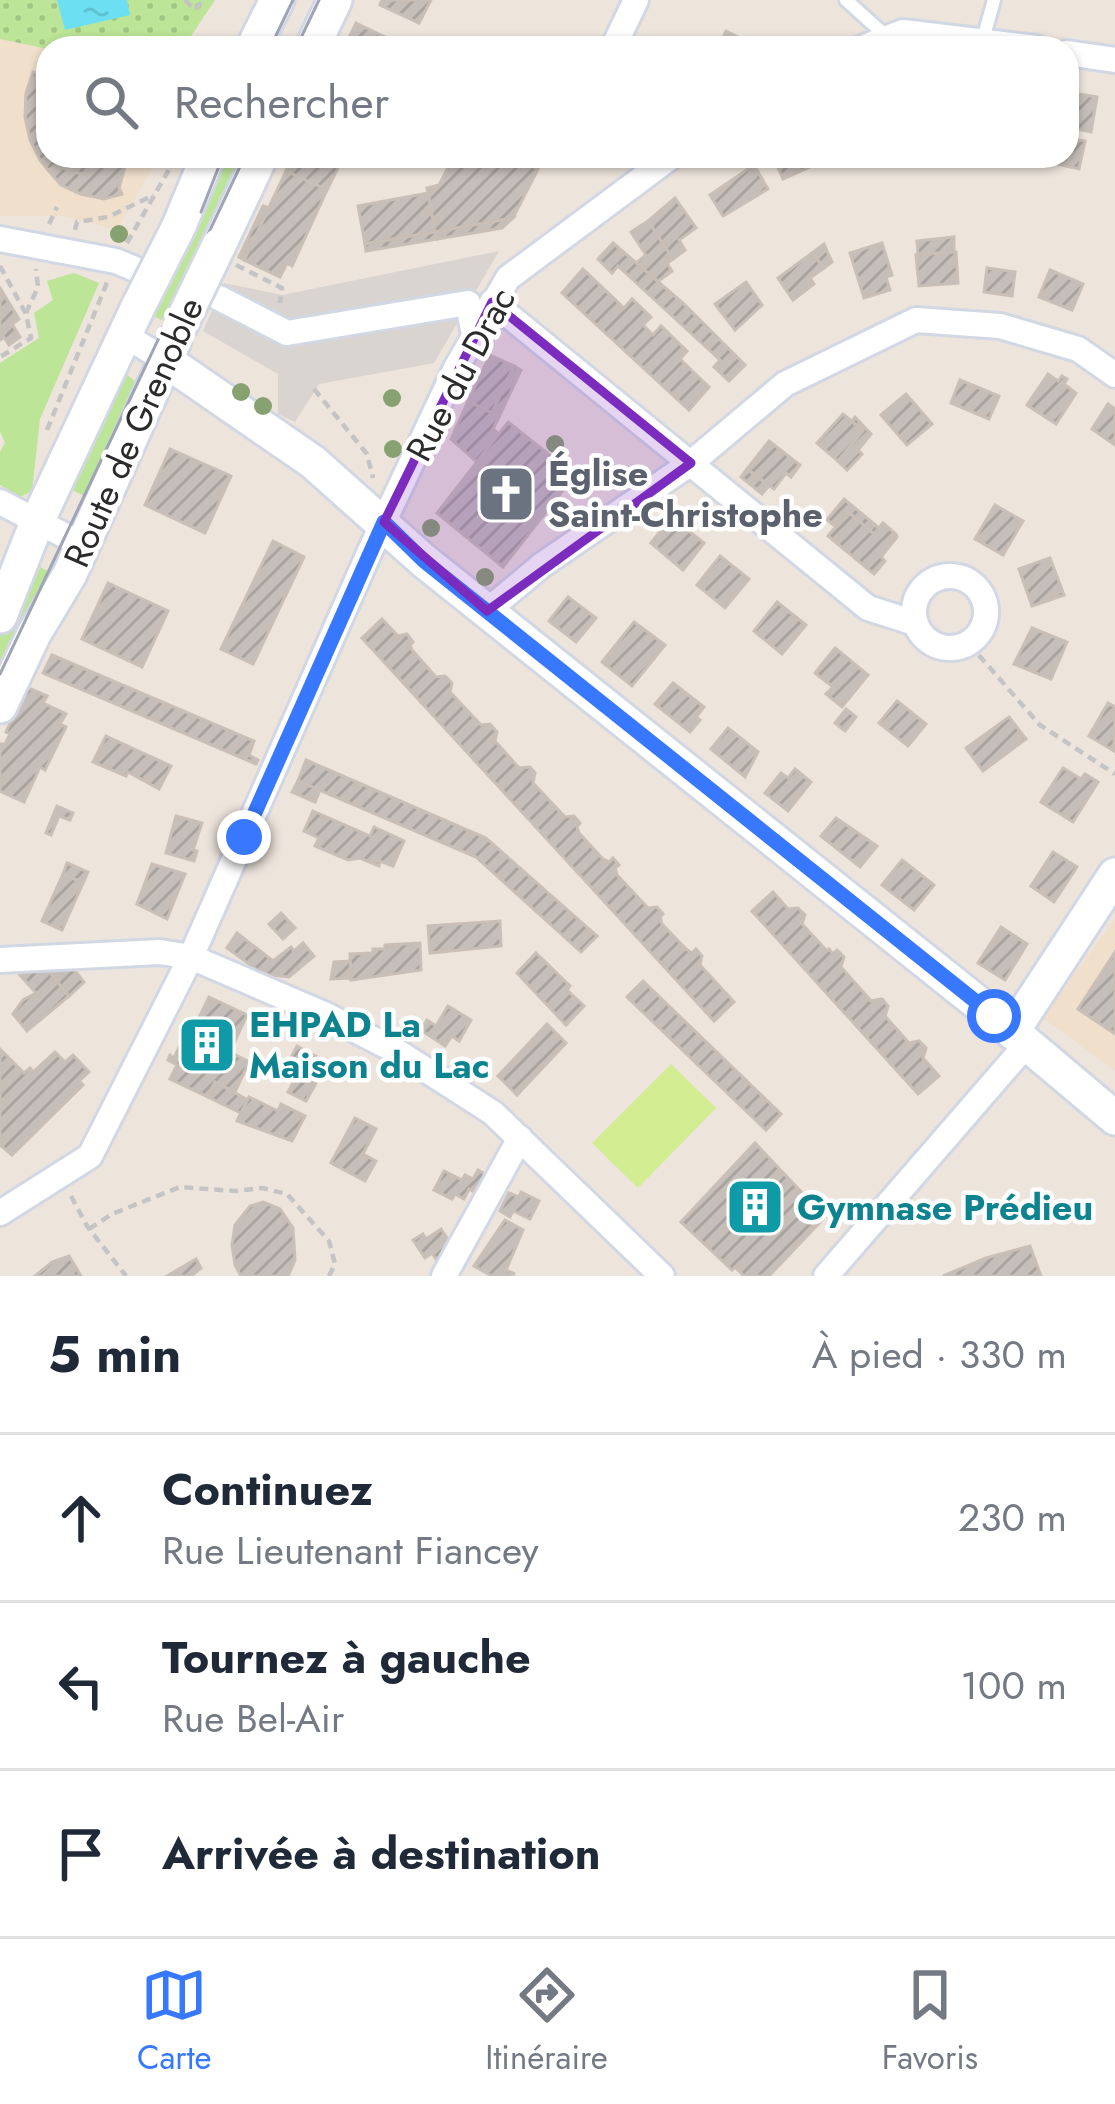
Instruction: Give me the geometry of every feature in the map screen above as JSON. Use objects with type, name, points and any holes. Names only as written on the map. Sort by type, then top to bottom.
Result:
[{"type":"street","points":[[260,36],[277,0]]},
{"type":"street","points":[[318,36],[335,0]]},
{"type":"street","points":[[619,36],[636,0]]},
{"type":"street","points":[[886,36],[903,32],[949,36]]},
{"type":"street","points":[[1079,55],[1115,60]]},
{"type":"street","name":"Route de Grenoble","points":[[0,616],[37,522],[203,168]]},
{"type":"street","name":"Route de Grenoble","points":[[0,706],[83,544],[172,344],[222,252],[256,168]]},
{"type":"street","name":"Rue du Drac","points":[[0,1214],[90,1156],[190,957],[384,522],[492,302],[508,278],[656,168]]},
{"type":"street","points":[[0,238],[126,265]]},
{"type":"street","points":[[219,298],[286,334],[468,303],[474,335]]},
{"type":"street","points":[[492,302],[868,608],[915,623]]},
{"type":"street","points":[[487,610],[542,565],[691,463],[785,384],[916,320],[1000,326],[1078,349],[1115,375]]},
{"type":"street","points":[[131,322],[172,344],[424,561],[1115,1118]]},
{"type":"street","points":[[0,502],[83,544]]},
{"type":"street","points":[[944,576],[968,580],[978,589],[987,612],[985,625],[969,644],[937,647],[920,633],[915,623],[916,600],[932,580],[944,576]]},
{"type":"street","points":[[826,1276],[1019,1038],[1115,875]]},
{"type":"street","points":[[0,960],[160,952],[190,957],[326,1015],[398,1052],[494,1113],[662,1276]]},
{"type":"street","points":[[444,1276],[520,1138]]},
{"type":"lane","points":[[846,0],[886,36]]},
{"type":"lane","points":[[984,36],[994,0]]},
{"type":"path","points":[[185,0],[195,10],[203,0]]},
{"type":"path","points":[[46,443],[48,423],[169,168]]},
{"type":"path","points":[[69,252],[77,223],[108,217],[154,195]]},
{"type":"path","points":[[222,252],[282,288],[275,328]]},
{"type":"path","points":[[0,266],[26,314],[31,338],[0,357]]},
{"type":"path","points":[[26,314],[38,287],[34,279]]},
{"type":"path","points":[[314,389],[368,454],[373,476]]},
{"type":"path","points":[[969,644],[1040,725],[1115,774]]},
{"type":"path","points":[[60,1175],[89,1229],[126,1276]]},
{"type":"path","points":[[89,1229],[112,1214],[180,1187],[262,1188],[287,1194],[329,1240],[335,1264],[329,1276]]},
{"type":"highlighted area","points":[[492,302],[691,463],[487,611],[384,522]]},
{"type":"shaded area","points":[[0,39],[36,46],[36,168],[152,168],[117,230],[64,216],[0,216]]},
{"type":"shaded area","points":[[499,251],[434,363],[319,384],[295,422],[278,414],[278,374],[203,331],[224,283],[282,295]]},
{"type":"shaded area","points":[[1115,919],[1115,1071],[1043,1018]]},
{"type":"green space","points":[[0,0],[215,0],[191,36],[36,36],[36,46],[0,39]]},
{"type":"green space","points":[[210,168],[246,168],[172,325],[145,312]]},
{"type":"green space","points":[[74,273],[99,283],[40,419],[32,491],[20,497],[0,485],[0,452],[5,443],[0,431],[0,363],[39,338],[34,313],[53,300],[47,281]]},
{"type":"green space","points":[[125,373],[143,388],[95,501],[70,489]]},
{"type":"green space","points":[[34,564],[54,574],[0,689],[0,635]]},
{"type":"green space","points":[[671,1064],[716,1108],[638,1188],[592,1143]]},
{"type":"water","points":[[57,0],[127,0],[130,15],[65,30]]},
{"type":"building","points":[[382,0],[431,0],[419,23],[380,5]]},
{"type":"building","points":[[356,23],[383,36],[350,36]]},
{"type":"building","points":[[36,73],[36,152],[25,117],[26,93]]},
{"type":"building","points":[[1079,94],[1097,97],[1091,132],[1079,130]]},
{"type":"building","points":[[63,168],[125,168],[122,194],[104,199],[76,192],[81,174]]},
{"type":"building","points":[[63,168],[81,174],[76,192],[61,185],[48,170]]},
{"type":"building","points":[[287,168],[338,168],[327,190]]},
{"type":"building","points":[[448,168],[538,169],[513,218],[435,232],[427,188],[439,185]]},
{"type":"building","points":[[750,168],[756,168],[768,189],[723,216],[710,195]]},
{"type":"building","points":[[778,168],[808,168],[783,179]]},
{"type":"building","points":[[286,171],[327,190],[292,266],[287,263],[280,277],[244,260]]},
{"type":"building","points":[[428,193],[435,232],[365,244],[358,206]]},
{"type":"building","points":[[675,198],[696,228],[679,240],[685,250],[673,259],[648,221]]},
{"type":"building","points":[[263,206],[269,208],[244,260],[239,257]]},
{"type":"building","points":[[513,218],[502,228],[437,239],[435,232]]},
{"type":"building","points":[[648,221],[673,259],[667,263],[672,271],[657,282],[636,263],[646,255],[631,232]]},
{"type":"building","points":[[435,232],[437,239],[366,251],[365,244]]},
{"type":"building","points":[[954,237],[954,252],[918,254],[917,241]]},
{"type":"building","points":[[613,243],[745,365],[729,381],[714,367],[720,360],[618,266],[612,273],[598,259]]},
{"type":"building","points":[[882,243],[892,275],[886,277],[890,290],[864,298],[850,253]]},
{"type":"building","points":[[824,244],[832,262],[824,268],[812,253]]},
{"type":"building","points":[[956,252],[958,283],[919,286],[916,255]]},
{"type":"building","points":[[812,253],[824,268],[810,278],[814,284],[793,300],[778,278]]},
{"type":"building","points":[[987,268],[1015,272],[1012,296],[984,292]]},
{"type":"building","points":[[583,269],[624,308],[632,299],[651,317],[643,325],[653,335],[661,326],[687,351],[680,359],[709,387],[689,410],[562,293]]},
{"type":"building","points":[[1050,270],[1083,284],[1072,310],[1039,297]]},
{"type":"building","points":[[746,282],[762,305],[735,330],[715,304]]},
{"type":"building","points":[[0,288],[19,319],[12,324],[20,337],[9,345],[4,337],[0,340]]},
{"type":"building","points":[[490,355],[514,366],[492,413],[468,401]]},
{"type":"building","points":[[514,366],[521,370],[499,417],[492,413]]},
{"type":"building","points":[[1048,374],[1058,381],[1062,376],[1067,379],[1064,384],[1076,393],[1056,424],[1027,405]]},
{"type":"building","points":[[960,380],[999,396],[989,419],[951,403]]},
{"type":"building","points":[[906,394],[932,424],[907,445],[881,415]]},
{"type":"building","points":[[468,401],[499,417],[493,429],[499,434],[477,462],[451,439]]},
{"type":"building","points":[[1108,404],[1115,409],[1115,445],[1092,429]]},
{"type":"building","points":[[843,414],[863,431],[838,461],[817,443]]},
{"type":"building","points":[[855,417],[871,434],[858,450],[862,454],[847,470],[838,461],[863,431],[852,421]]},
{"type":"building","name":"Église Saint-Christophe","points":[[508,422],[575,475],[503,567],[437,513]]},
{"type":"building","points":[[769,441],[800,465],[791,477],[786,473],[774,489],[747,469]]},
{"type":"building","points":[[170,449],[231,476],[205,533],[145,505]]},
{"type":"building","points":[[747,469],[769,486],[762,494],[741,477]]},
{"type":"building","points":[[844,499],[879,528],[874,534],[848,512],[836,527],[827,520]]},
{"type":"building","points":[[995,505],[1023,521],[1003,555],[975,539]]},
{"type":"building","points":[[848,512],[874,534],[883,523],[896,534],[874,574],[828,536]]},
{"type":"building","points":[[671,517],[704,543],[683,570],[651,543]]},
{"type":"building","points":[[273,541],[304,557],[253,664],[221,649]]},
{"type":"building","points":[[720,556],[749,579],[725,608],[697,585]]},
{"type":"building","points":[[1050,558],[1064,595],[1032,606],[1019,569]]},
{"type":"building","points":[[108,583],[168,611],[142,667],[82,639]]},
{"type":"building","points":[[568,597],[596,618],[576,642],[549,621]]},
{"type":"building","points":[[777,602],[806,625],[782,654],[754,631]]},
{"type":"building","points":[[382,619],[398,636],[407,634],[412,650],[436,677],[445,676],[452,683],[450,692],[481,725],[490,724],[497,732],[495,741],[519,768],[530,767],[535,773],[533,783],[565,817],[574,816],[580,823],[579,833],[603,859],[613,858],[619,865],[617,875],[648,908],[657,907],[663,914],[662,924],[686,949],[692,953],[696,949],[702,956],[700,965],[734,1002],[714,1021],[362,638]]},
{"type":"building","points":[[634,622],[665,645],[632,686],[602,662]]},
{"type":"building","points":[[1032,628],[1067,642],[1051,679],[1014,664]]},
{"type":"building","points":[[835,648],[868,675],[842,707],[826,694],[833,687],[815,673]]},
{"type":"building","points":[[52,655],[254,741],[249,755],[258,760],[256,764],[43,673]]},
{"type":"building","points":[[673,683],[704,707],[690,732],[655,704]]},
{"type":"building","points":[[26,687],[47,696],[43,703],[66,714],[60,724],[66,727],[24,802],[0,791],[0,744],[10,734],[6,732]]},
{"type":"building","points":[[897,701],[926,724],[908,746],[879,723]]},
{"type":"building","points":[[1108,703],[1115,707],[1114,751],[1089,736]]},
{"type":"building","points":[[846,709],[856,717],[845,731],[835,723]]},
{"type":"building","points":[[1009,717],[1026,739],[983,771],[966,748]]},
{"type":"building","points":[[728,728],[758,752],[745,777],[711,749]]},
{"type":"building","points":[[106,736],[171,766],[159,789],[128,772],[126,776],[93,762]]},
{"type":"building","points":[[306,760],[486,838],[597,936],[581,952],[476,857],[298,781]]},
{"type":"building","points":[[1063,768],[1098,782],[1073,822],[1041,802]]},
{"type":"building","points":[[795,769],[811,782],[788,811],[765,793],[781,773],[788,778]]},
{"type":"building","points":[[298,781],[320,790],[315,802],[292,792]]},
{"type":"building","points":[[57,806],[73,813],[70,820],[59,816],[51,835],[46,833]]},
{"type":"building","points":[[313,811],[370,836],[374,827],[404,841],[393,866],[348,860],[315,846],[319,838],[304,831]]},
{"type":"building","points":[[176,816],[202,823],[194,861],[166,853]]},
{"type":"building","points":[[836,818],[877,846],[860,867],[821,836]]},
{"type":"building","points":[[1053,852],[1077,867],[1054,902],[1031,886]]},
{"type":"building","points":[[902,860],[934,885],[914,910],[882,885]]},
{"type":"building","points":[[67,863],[88,872],[83,883],[63,874]]},
{"type":"building","points":[[152,864],[185,874],[167,919],[137,904]]},
{"type":"building","points":[[63,874],[83,883],[62,930],[42,921]]},
{"type":"building","points":[[773,892],[788,909],[798,908],[805,915],[802,924],[827,951],[837,950],[844,957],[841,967],[871,1001],[882,999],[888,1006],[885,1016],[909,1043],[919,1041],[926,1048],[923,1058],[939,1076],[918,1094],[752,911]]},
{"type":"building","points":[[281,913],[295,928],[283,939],[269,924]]},
{"type":"building","points":[[500,921],[501,946],[430,953],[428,926]]},
{"type":"building","points":[[1001,927],[1027,944],[1005,980],[978,963]]},
{"type":"building","points":[[237,933],[273,961],[303,943],[314,956],[289,977],[263,974],[227,948]]},
{"type":"building","points":[[420,943],[421,970],[351,980],[350,954]]},
{"type":"building","points":[[1115,952],[1115,1034],[1078,1009]]},
{"type":"building","points":[[536,953],[584,1006],[566,1025],[517,973]]},
{"type":"building","points":[[350,961],[351,978],[331,979],[334,962]]},
{"type":"building","points":[[42,962],[69,996],[27,1031],[13,1014],[36,993],[12,966]]},
{"type":"building","points":[[68,962],[84,982],[69,996],[51,974]]},
{"type":"building","points":[[643,981],[781,1114],[766,1130],[627,997]]},
{"type":"building","name":"EHPAD La Maison du Lac","points":[[209,997],[247,1015],[230,1052],[249,1062],[235,1092],[215,1082],[208,1097],[170,1079],[177,1065],[168,1060],[170,1055],[174,1058],[184,1037],[182,1030],[191,1034]]},
{"type":"building","points":[[448,1006],[471,1020],[459,1041],[452,1036],[445,1046],[421,1030],[427,1020],[436,1026]]},
{"type":"building","points":[[547,1024],[566,1043],[517,1095],[498,1076]]},
{"type":"building","points":[[297,1046],[321,1059],[315,1070],[321,1074],[306,1101],[288,1092],[296,1077],[284,1071]]},
{"type":"building","points":[[0,1049],[24,1073],[30,1068],[33,1072],[55,1052],[65,1062],[73,1055],[89,1072],[79,1081],[83,1085],[12,1155],[0,1145]]},
{"type":"building","points":[[215,1082],[248,1100],[241,1113],[208,1097]]},
{"type":"building","points":[[249,1097],[278,1111],[281,1104],[305,1116],[292,1141],[237,1121]]},
{"type":"building","points":[[355,1118],[376,1129],[363,1154],[376,1161],[365,1181],[331,1163]]},
{"type":"building","name":"Gymnase Prédieu","points":[[755,1143],[825,1217],[769,1276],[744,1276],[735,1267],[732,1270],[681,1222]]},
{"type":"building","points":[[478,1170],[487,1175],[478,1194],[469,1189],[464,1199],[455,1194],[452,1199],[434,1190],[444,1171],[462,1180],[465,1175],[473,1179]]},
{"type":"building","points":[[521,1192],[539,1201],[530,1219],[500,1211],[509,1193],[519,1197]]},
{"type":"building","points":[[263,1202],[280,1209],[293,1228],[295,1260],[288,1276],[241,1276],[235,1265],[235,1225],[250,1206]]},
{"type":"building","points":[[505,1220],[523,1230],[506,1270],[515,1274],[492,1276],[474,1266]]},
{"type":"building","points":[[441,1229],[453,1247],[436,1259],[432,1253],[425,1258],[413,1240],[423,1234],[426,1239]]},
{"type":"building","points":[[1030,1246],[1041,1276],[943,1276],[986,1258]]},
{"type":"building","points":[[69,1256],[81,1276],[35,1276],[52,1262]]},
{"type":"building","points":[[196,1259],[201,1268],[191,1276],[167,1276]]},
{"type":"tram line","points":[[276,36],[293,0]]},
{"type":"tram line","points":[[302,36],[319,0]]},
{"type":"tram line","points":[[201,212],[218,168]]},
{"type":"tram line","points":[[0,674],[239,168]]},
{"type":"place","name":"Église Saint-Christophe","points":[[506,494]]},
{"type":"place","name":"EHPAD La Maison du Lac","points":[[207,1045]]},
{"type":"place","name":"Gymnase Prédieu","points":[[755,1207]]},
{"type":"route","points":[[244,837],[384,522],[424,561],[994,1016]]}]
